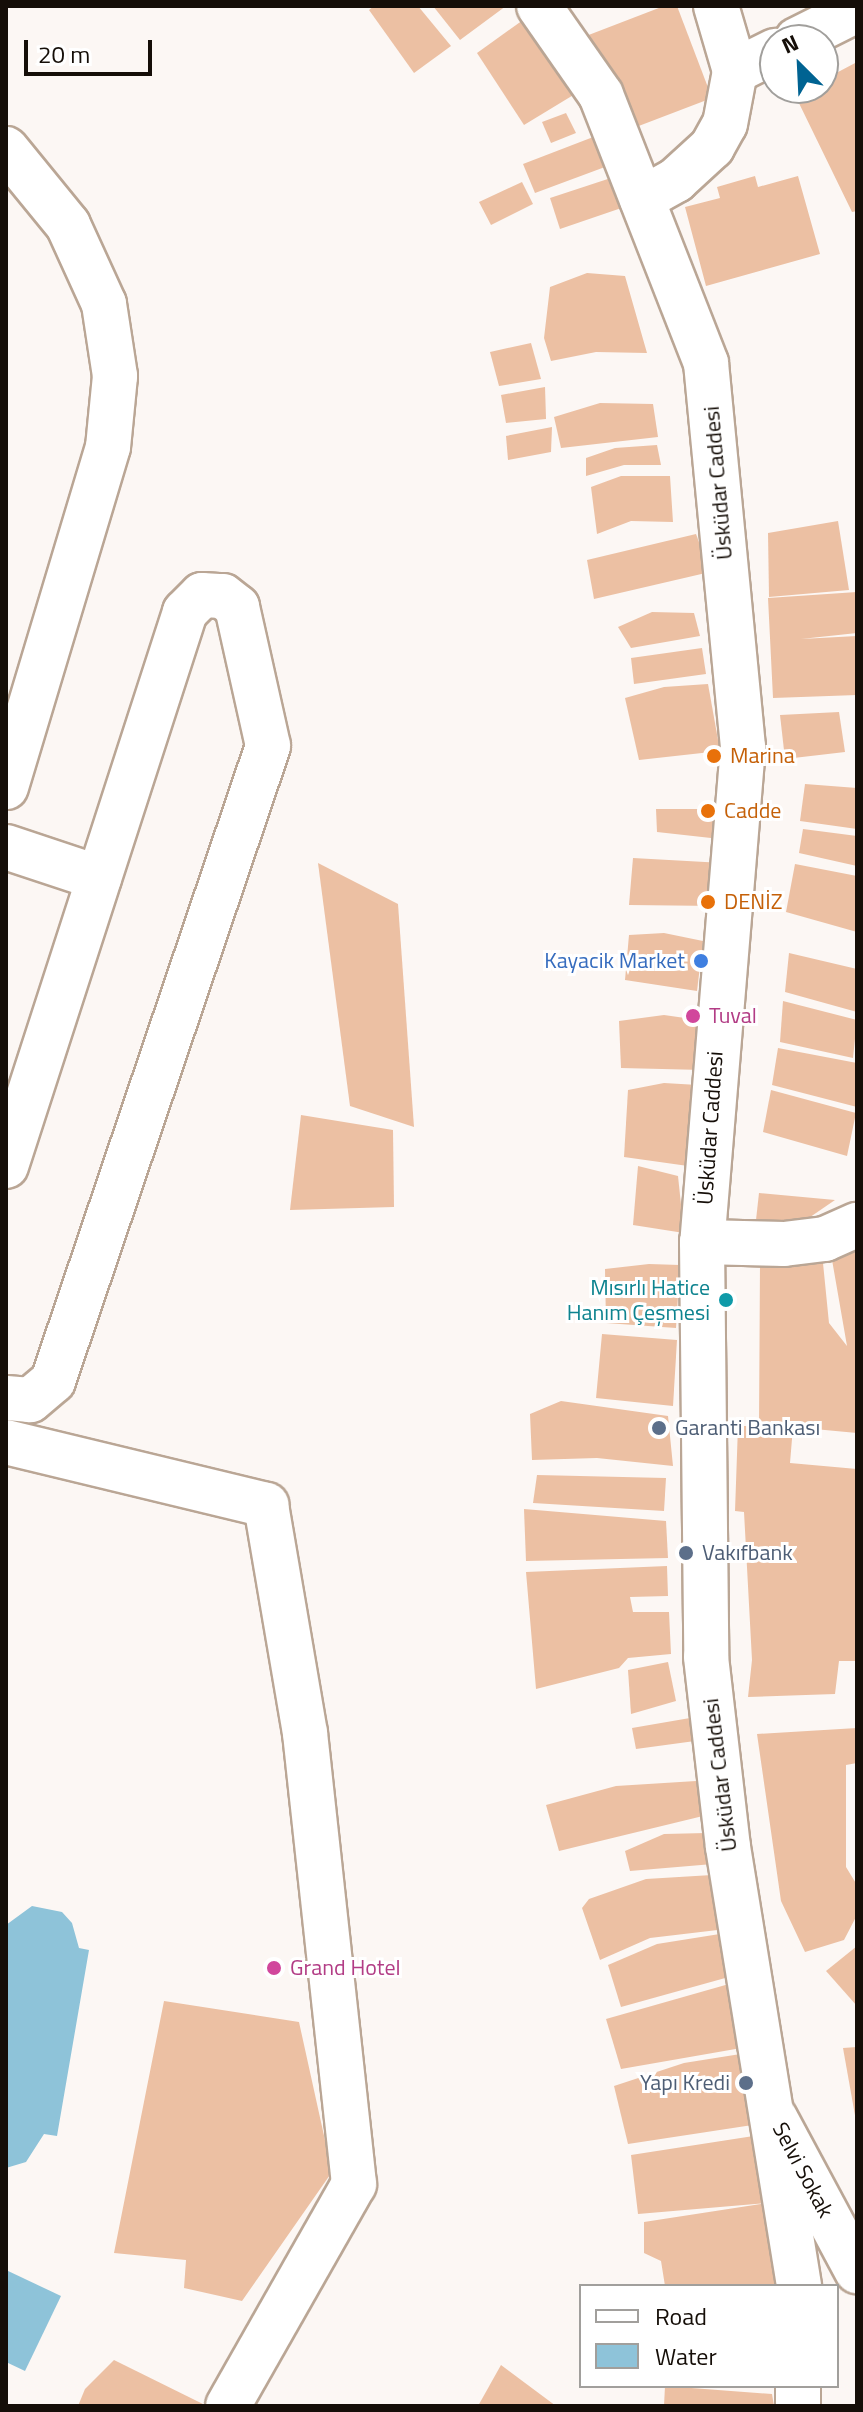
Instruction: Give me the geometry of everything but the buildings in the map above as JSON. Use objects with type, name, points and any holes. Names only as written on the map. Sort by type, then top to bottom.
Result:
[{"type":"street","name":"Üsküdar Caddesi","points":[[539,6],[601,95],[706,363],[743,747],[702,1242],[706,1657],[728,1847],[799,2284]]},
{"type":"street","points":[[642,199],[676,180],[712,147],[725,124],[735,71],[716,6]]},
{"type":"street","points":[[829,24],[857,10]]},
{"type":"street","points":[[735,71],[759,59]]},
{"type":"street","points":[[6,149],[68,225],[104,304],[115,376],[108,447],[6,787]]},
{"type":"street","points":[[6,1166],[185,612],[202,595],[223,596],[237,607],[268,746],[53,1381],[30,1400],[6,1398]]},
{"type":"street","points":[[6,847],[99,878]]},
{"type":"street","points":[[702,1242],[784,1244],[825,1239],[857,1225]]},
{"type":"street","points":[[6,1442],[266,1505],[305,1733],[354,2184],[228,2406]]},
{"type":"street","name":"Selvi Sokak","points":[[772,2112],[857,2271]]},
{"type":"water","points":[[32,1906],[62,1912],[72,1923],[79,1948],[89,1950],[57,2136],[44,2134],[26,2162],[6,2168],[6,1925]]},
{"type":"water","points":[[6,2270],[61,2296],[25,2371],[6,2362]]},
{"type":"place","name":"Marina","points":[[714,756]]},
{"type":"place","name":"Cadde","points":[[708,811]]},
{"type":"place","name":"DENİZ","points":[[708,902]]},
{"type":"place","name":"Kayacik Market","points":[[701,961]]},
{"type":"place","name":"Tuval","points":[[693,1016]]},
{"type":"place","name":"Mısırlı Hatice Hanım Çeşmesi","points":[[726,1300]]},
{"type":"place","name":"Garanti Bankası","points":[[659,1428]]},
{"type":"place","name":"Vakıfbank","points":[[686,1553]]},
{"type":"place","name":"Grand Hotel","points":[[274,1968]]},
{"type":"place","name":"Yapı Kredi","points":[[746,2083]]}]
